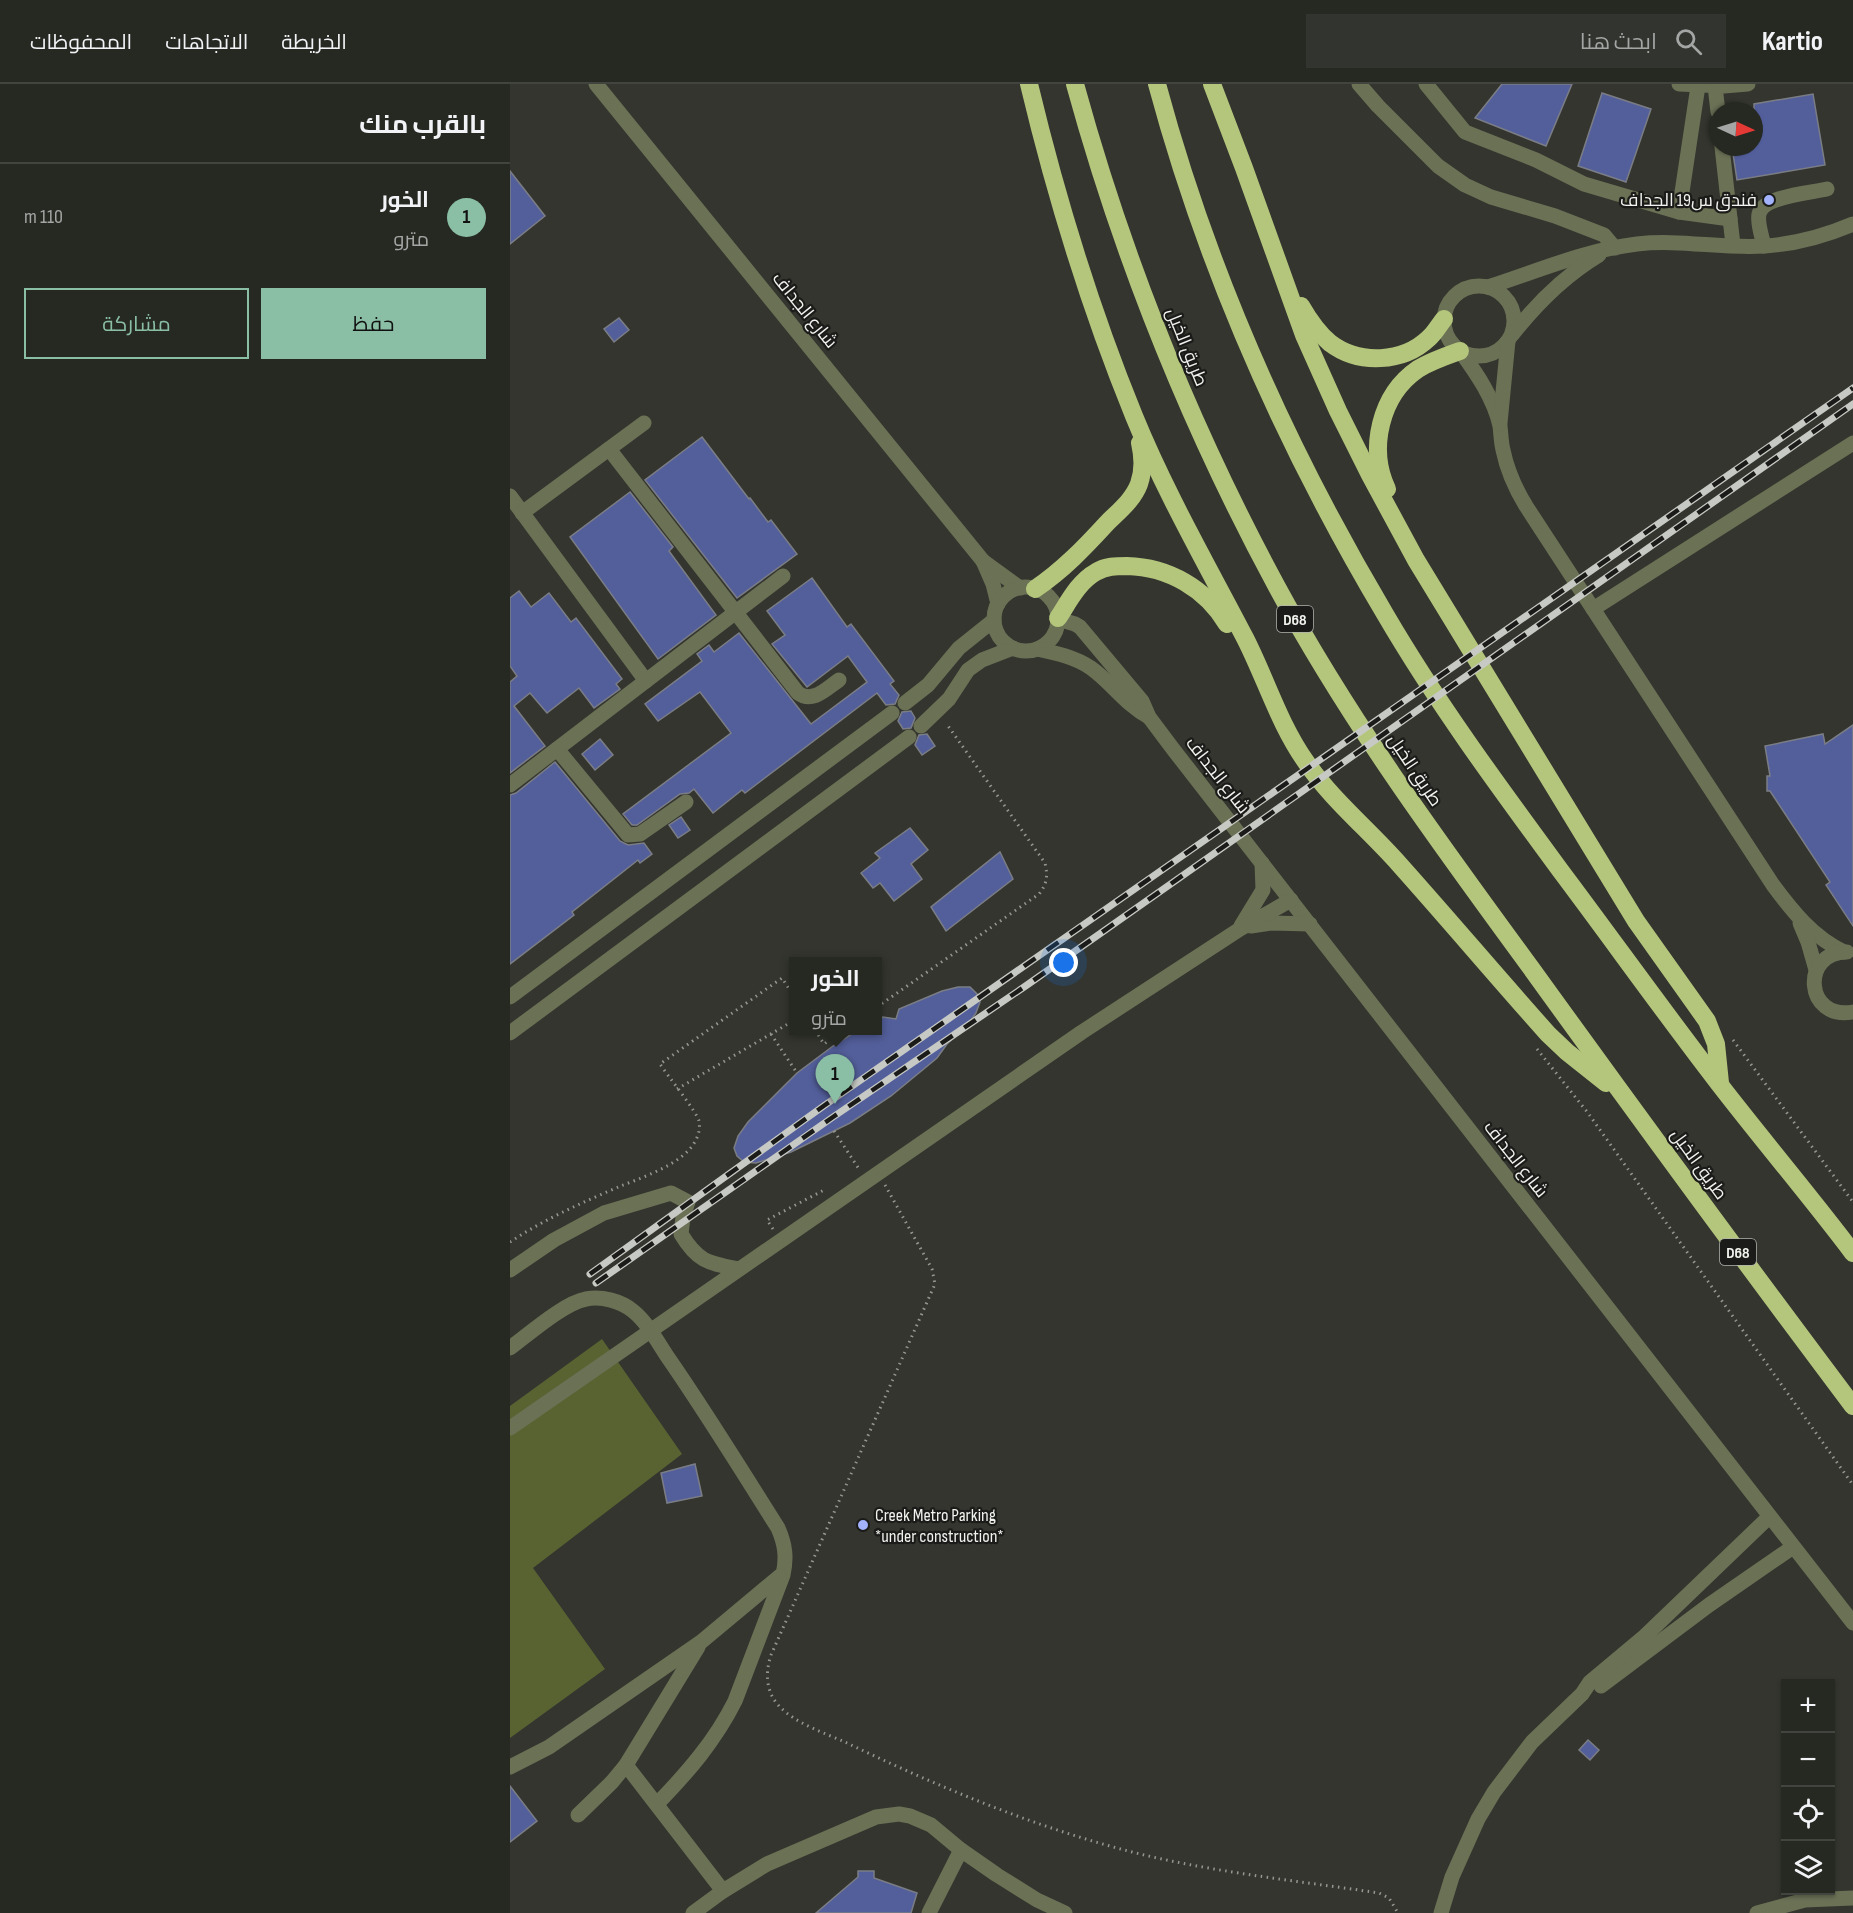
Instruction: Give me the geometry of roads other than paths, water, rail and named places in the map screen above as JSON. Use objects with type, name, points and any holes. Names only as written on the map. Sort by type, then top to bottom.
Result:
[{"type":"highway","points":[[1029,84],[1043,143],[1077,260],[1134,417],[1183,521],[1251,649],[1293,742],[1335,798],[1398,862],[1548,1034],[1624,1098]]},
{"type":"highway","name":"طريق الخيل","points":[[1075,84],[1113,212],[1148,309],[1188,405],[1221,478],[1278,590],[1330,679],[1386,766],[1624,1098],[1853,1406]]},
{"type":"highway","points":[[1157,84],[1193,202],[1233,309],[1279,414],[1330,517],[1386,616],[1447,713],[1510,802],[1720,1085],[1853,1253]]},
{"type":"highway","points":[[1212,84],[1304,336],[1338,411],[1416,560],[1636,921],[1707,1021],[1716,1044],[1720,1085]]},
{"type":"highway","points":[[1280,268],[1314,326],[1331,343],[1354,355],[1379,360],[1407,353],[1429,338],[1444,320]]},
{"type":"highway","points":[[1416,560],[1379,464],[1378,443],[1381,422],[1389,402],[1401,384],[1417,370],[1435,360],[1461,351]]},
{"type":"highway","points":[[1028,588],[1070,562],[1135,492],[1143,463],[1134,417]]},
{"type":"highway","points":[[1058,619],[1082,584],[1100,570],[1116,566],[1133,566],[1163,572],[1190,585],[1222,615],[1271,697]]},
{"type":"street","name":"شارع الجداف","points":[[596,84],[983,561],[993,584],[998,604]]},
{"type":"street","points":[[1359,84],[1438,166],[1465,185],[1491,197],[1555,216],[1604,235],[1612,249]]},
{"type":"street","points":[[1426,84],[1465,132],[1536,160],[1584,184],[1679,212],[1730,219]]},
{"type":"street","points":[[1679,84],[1698,86],[1748,84]]},
{"type":"street","points":[[1679,212],[1698,86]]},
{"type":"street","points":[[1715,86],[1717,102]]},
{"type":"street","points":[[1723,156],[1733,245]]},
{"type":"street","points":[[1764,246],[1759,222],[1762,207],[1771,201],[1827,189]]},
{"type":"street","points":[[1488,287],[1584,254],[1612,249],[1665,242],[1764,246],[1799,242],[1853,224]]},
{"type":"street","points":[[1500,426],[1509,338],[1514,324],[1508,301],[1499,292],[1488,287],[1476,286],[1464,289],[1447,307],[1444,320],[1445,332],[1451,343],[1471,355],[1491,354],[1501,348],[1509,338],[1545,296],[1565,278],[1612,249]]},
{"type":"street","points":[[1461,351],[1484,387],[1500,426],[1507,468],[1515,488],[1773,885],[1796,915],[1819,936],[1849,953]]},
{"type":"street","points":[[522,513],[644,423]]},
{"type":"street","points":[[1593,609],[1853,442]]},
{"type":"street","points":[[609,449],[734,613],[803,697],[814,697],[839,680]]},
{"type":"street","points":[[510,496],[646,681]]},
{"type":"street","name":"شارع الجداف","points":[[983,561],[1028,588],[1049,597],[1058,619],[1075,624],[1084,632],[1142,701],[1149,717],[1853,1623]]},
{"type":"street","points":[[510,785],[783,576]]},
{"type":"street","points":[[921,726],[938,711],[972,667],[982,660],[1013,648],[1000,637],[994,620],[998,604],[1007,594],[1028,588]]},
{"type":"street","points":[[1037,649],[1044,645],[1054,633],[1058,619]]},
{"type":"street","points":[[905,703],[928,686],[959,648],[994,620]]},
{"type":"street","name":"شارع الجداف","points":[[1013,648],[1021,651],[1037,649],[1082,662],[1099,674],[1136,710],[1149,717]]},
{"type":"street","points":[[510,997],[892,712]]},
{"type":"street","points":[[510,1033],[909,737]]},
{"type":"street","points":[[557,749],[628,835],[640,834],[686,802]]},
{"type":"street","points":[[1240,929],[1263,890],[1262,862]]},
{"type":"street","points":[[510,1428],[1082,1032],[1240,929],[1287,894]]},
{"type":"street","points":[[1796,915],[1808,942],[1816,970]]},
{"type":"street","points":[[1240,929],[1272,923],[1310,924]]},
{"type":"street","points":[[1849,953],[1833,954],[1823,961],[1816,970],[1813,980],[1814,990],[1819,1000],[1853,1025]]},
{"type":"street","points":[[1835,1012],[1853,1011]]},
{"type":"street","points":[[510,1270],[554,1240],[604,1213],[670,1193],[688,1202],[681,1234],[693,1253],[713,1264],[739,1269]]},
{"type":"street","points":[[510,1348],[571,1303],[587,1299],[603,1299],[619,1303],[633,1311],[644,1322],[683,1379],[778,1528],[785,1551],[783,1575],[735,1701],[726,1720],[702,1756],[657,1804]]},
{"type":"street","points":[[1441,1913],[1464,1848],[1494,1792],[1532,1742],[1582,1694],[1590,1682],[1645,1636],[1769,1517]]},
{"type":"street","points":[[1582,1694],[1596,1689],[1792,1547]]},
{"type":"street","points":[[510,1767],[549,1747],[701,1642],[783,1575]]},
{"type":"street","points":[[578,1815],[604,1791],[626,1765],[701,1642]]},
{"type":"street","points":[[626,1765],[723,1891]]},
{"type":"street","points":[[693,1913],[767,1864],[887,1814],[899,1814],[921,1820],[961,1850],[1037,1900],[1065,1913]]},
{"type":"street","points":[[929,1913],[961,1850]]},
{"type":"street","points":[[1757,1913],[1805,1900],[1853,1898]]},
{"type":"railway","points":[[590,1274],[825,1105],[1853,388]]},
{"type":"railway","points":[[596,1283],[1027,985],[1853,404]]},
{"type":"place","name":"فندق س19 الجداف","points":[[1769,200]]},
{"type":"place","name":"الخور","points":[[835,1104]]},
{"type":"place","name":"Creek Metro Parking *under construction*","points":[[863,1525]]}]
